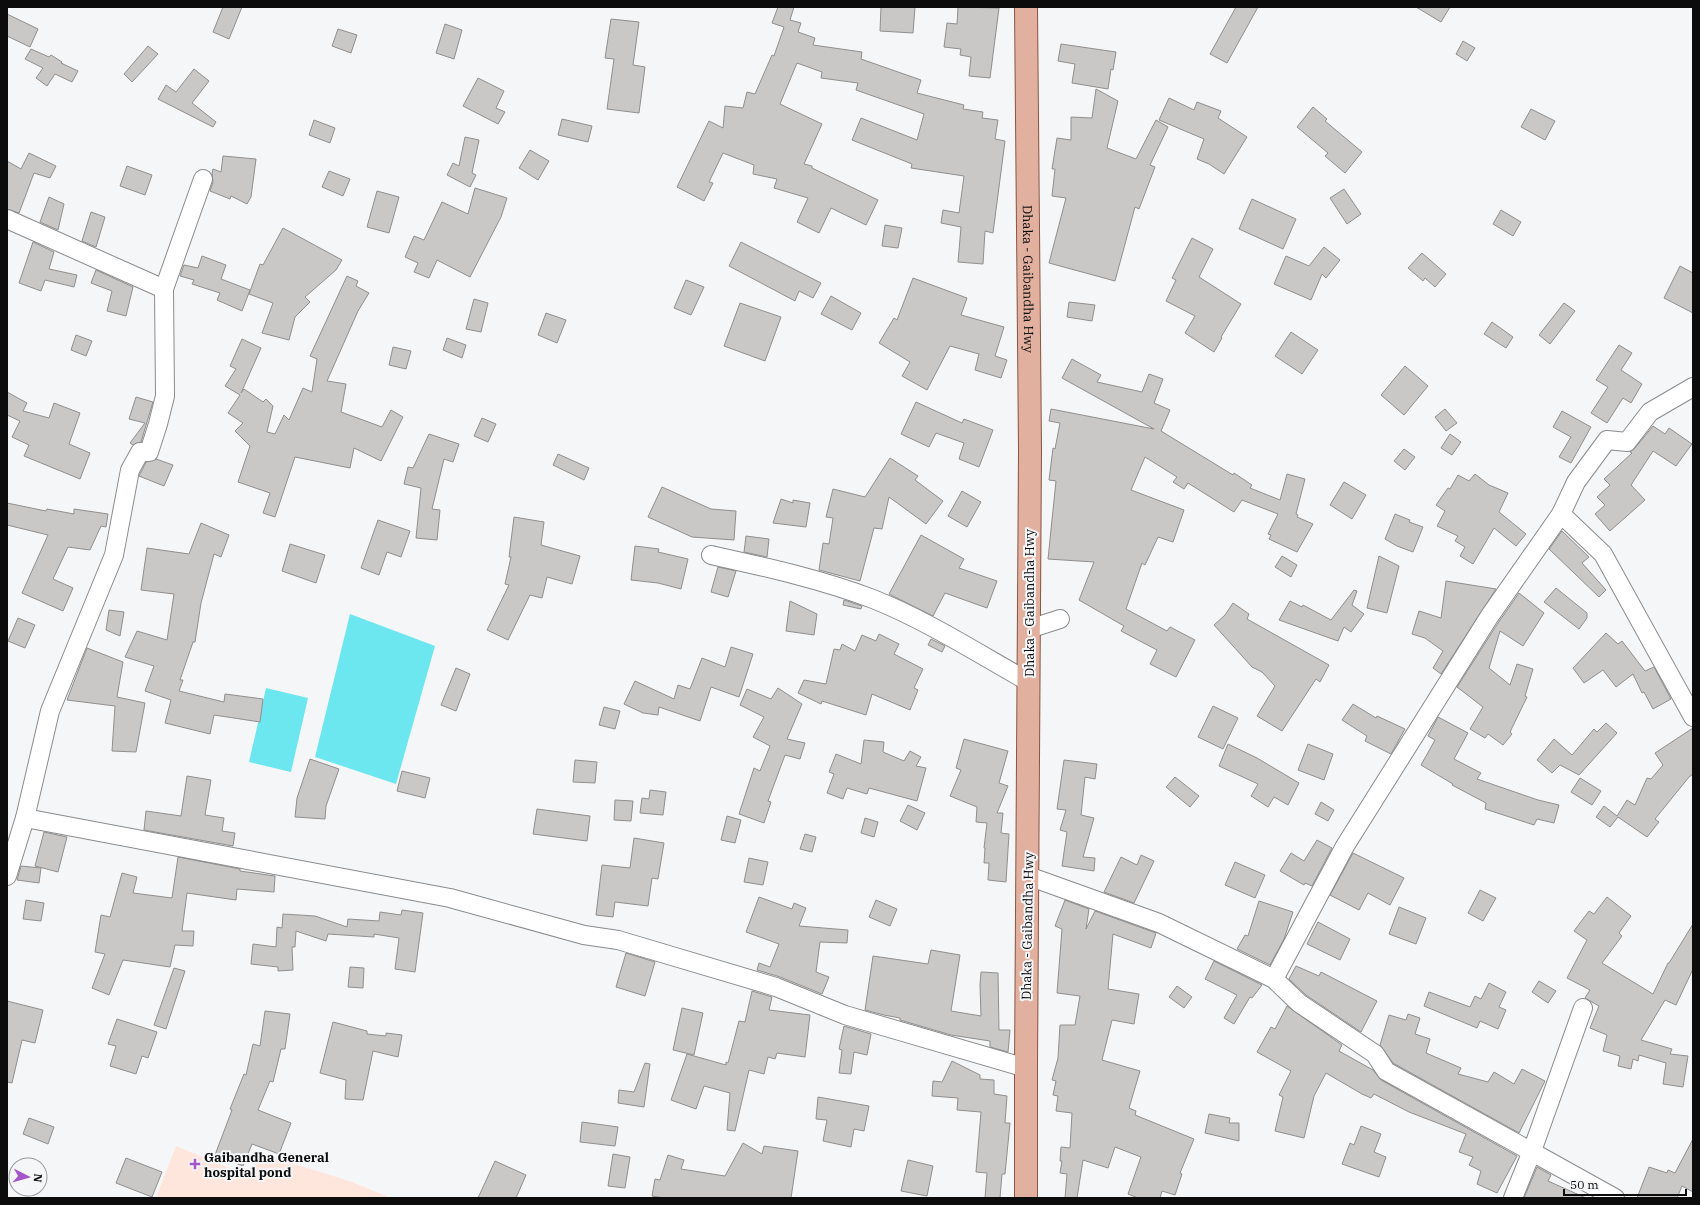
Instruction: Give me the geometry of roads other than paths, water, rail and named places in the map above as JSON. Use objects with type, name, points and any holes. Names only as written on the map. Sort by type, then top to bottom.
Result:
[{"type":"main road","name":"Dhaka - Gaibandha Hwy","points":[[1026,7],[1030,450],[1026,1198]]},
{"type":"street","points":[[7,876],[24,818],[50,711],[114,555],[130,470],[140,452],[148,452],[158,424],[165,396],[164,289],[203,179]]},
{"type":"street","points":[[7,219],[164,289]]},
{"type":"street","points":[[1274,979],[1345,846],[1489,617],[1561,514],[1576,482],[1607,440],[1627,442],[1650,412],[1693,387]]},
{"type":"street","points":[[1561,514],[1603,554],[1693,717]]},
{"type":"street","points":[[711,555],[803,576],[873,599],[930,626],[1029,682]]},
{"type":"street","points":[[1029,629],[1060,619]]},
{"type":"street","points":[[24,818],[450,898],[584,935],[618,940],[776,988],[845,1016],[1026,1068]]},
{"type":"street","points":[[1028,876],[1159,923],[1274,979],[1299,1003],[1375,1054],[1386,1071],[1615,1198]]},
{"type":"street","points":[[1513,1198],[1532,1151],[1583,1008]]},
{"type":"water","points":[[350,614],[435,646],[396,784],[315,757]]},
{"type":"water","points":[[266,688],[308,698],[291,772],[249,762]]},
{"type":"place","name":"Gaibandha General hospital pond","points":[[195,1164]]}]
